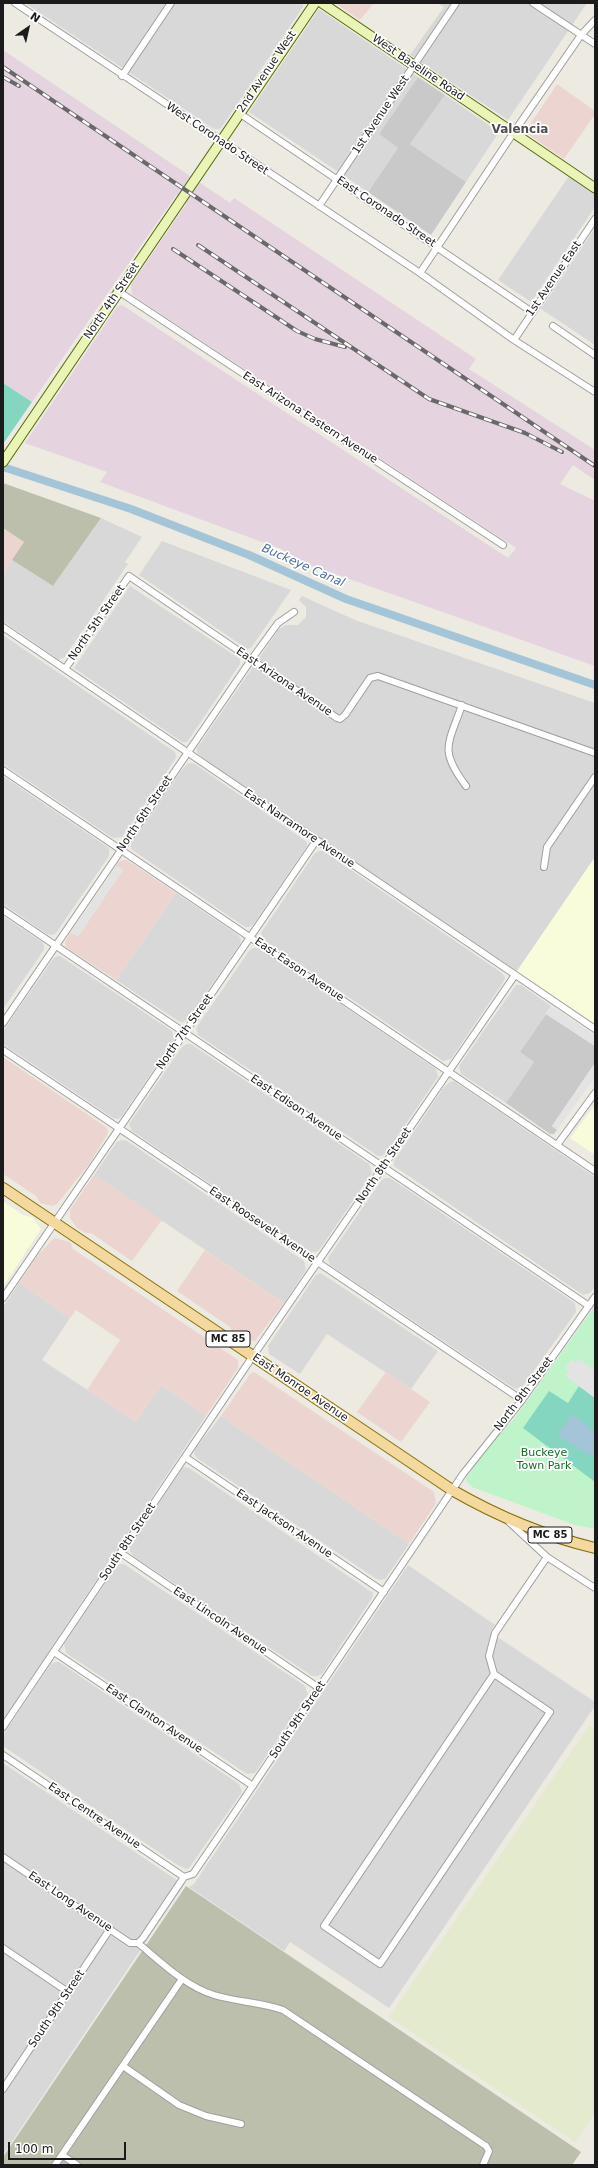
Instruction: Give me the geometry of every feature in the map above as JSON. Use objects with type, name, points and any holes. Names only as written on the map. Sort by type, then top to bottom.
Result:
[{"type":"main road","name":"East Monroe Avenue","points":[[3,1188],[452,1490],[505,1518]]},
{"type":"main road","name":"MC 85","points":[[505,1518],[545,1533],[595,1548]]},
{"type":"street","name":"West Coronado Street","points":[[15,3],[122,76],[420,273]]},
{"type":"street","points":[[24,10],[29,3]]},
{"type":"street","points":[[122,76],[171,3]]},
{"type":"street","name":"2nd Avenue West","points":[[221,141],[315,3]]},
{"type":"street","name":"West Baseline Road","points":[[322,3],[595,188]]},
{"type":"street","name":"1st Avenue West","points":[[319,206],[456,3]]},
{"type":"street","points":[[534,3],[595,44]]},
{"type":"street","points":[[595,20],[581,35],[420,273],[514,340],[595,392]]},
{"type":"street","name":"East Coronado Street","points":[[239,113],[532,312]]},
{"type":"street","name":"North 4th Street","points":[[3,461],[221,141]]},
{"type":"street","name":"1st Avenue East","points":[[514,340],[595,218]]},
{"type":"street","name":"East Arizona Eastern Avenue","points":[[118,291],[503,545]]},
{"type":"street","points":[[553,326],[595,355]]},
{"type":"street","name":"East Arizona Avenue","points":[[129,576],[340,719],[345,715],[367,682],[374,676],[462,705],[595,753]]},
{"type":"street","name":"North 5th Street","points":[[65,670],[129,576]]},
{"type":"street","name":"North 6th Street","points":[[3,1021],[56,946],[251,660],[278,623],[294,612]]},
{"type":"street","name":"East Narramore Avenue","points":[[3,627],[316,841],[595,1029]]},
{"type":"street","points":[[462,705],[449,744],[448,753],[455,771],[466,786]]},
{"type":"street","name":"East Eason Avenue","points":[[3,770],[595,1171]]},
{"type":"street","points":[[544,867],[547,847],[595,776]]},
{"type":"street","name":"North 7th Street","points":[[3,1298],[316,841]]},
{"type":"street","name":"East Edison Avenue","points":[[3,910],[589,1306]]},
{"type":"street","name":"North 8th Street","points":[[253,1356],[515,975]]},
{"type":"street","name":"East Roosevelt Avenue","points":[[3,1050],[522,1400]]},
{"type":"street","points":[[557,1145],[595,1093]]},
{"type":"street","name":"North 9th Street","points":[[452,1490],[481,1450],[522,1400],[595,1297]]},
{"type":"street","name":"South 8th Street","points":[[3,1727],[253,1356]]},
{"type":"street","name":"East Jackson Avenue","points":[[185,1457],[384,1592]]},
{"type":"street","name":"South 9th Street","points":[[138,1943],[143,1938],[184,1876],[193,1874],[452,1490]]},
{"type":"street","name":"East Monroe Avenue","points":[[505,1518],[547,1557],[595,1588]]},
{"type":"street","name":"East Lincoln Avenue","points":[[121,1554],[319,1688]]},
{"type":"street","points":[[494,1674],[324,1926],[380,1964],[550,1712],[494,1674],[489,1656],[495,1633],[547,1557]]},
{"type":"street","name":"East Clanton Avenue","points":[[54,1652],[253,1786]]},
{"type":"street","name":"East Centre Avenue","points":[[3,1755],[184,1876]]},
{"type":"street","name":"East Long Avenue","points":[[3,1857],[130,1942],[138,1943],[182,1979],[199,1989],[215,1996],[265,2004],[284,2010],[486,2146],[490,2151],[483,2165]]},
{"type":"street","name":"South 9th Street","points":[[3,2087],[110,1929]]},
{"type":"street","points":[[3,1948],[68,1992]]},
{"type":"street","points":[[56,2165],[182,1979]]},
{"type":"street","points":[[123,2066],[179,2105],[206,2116],[241,2124]]},
{"type":"street","points":[[62,2155],[77,2165]]},
{"type":"shaded area","points":[[25,3],[303,3],[303,7],[221,128],[214,129]]},
{"type":"shaded area","points":[[335,3],[374,3],[360,20]]},
{"type":"shaded area","points":[[438,3],[587,3],[508,120],[410,55],[444,7]]},
{"type":"shaded area","points":[[319,9],[418,77],[379,134],[398,148],[368,192],[249,112]]},
{"type":"shaded area","points":[[3,50],[230,203],[234,198],[476,359],[469,369],[595,450],[595,480],[573,465],[560,484],[595,501],[595,666],[310,565],[281,549],[100,482],[107,472],[25,443],[117,307],[122,305],[508,558],[516,548],[132,295],[131,285],[187,203],[176,195],[32,402],[3,383]]},
{"type":"shaded area","points":[[418,77],[445,95],[410,144],[466,182],[431,235],[368,192],[398,148],[379,134]]},
{"type":"shaded area","points":[[557,84],[595,111],[595,114],[564,159],[525,132]]},
{"type":"shaded area","points":[[445,95],[499,132],[466,182],[410,144]]},
{"type":"shaded area","points":[[569,176],[595,193],[595,207],[531,302],[498,280]]},
{"type":"shaded area","points":[[595,228],[595,345],[541,309]]},
{"type":"shaded area","points":[[3,483],[101,518],[53,586],[12,560],[24,542],[3,528]]},
{"type":"shaded area","points":[[101,518],[142,537],[125,562],[128,564],[64,658],[58,659],[3,621],[3,574],[12,560],[53,586]]},
{"type":"shaded area","points":[[3,528],[24,542],[3,574]]},
{"type":"shaded area","points":[[162,541],[291,590],[251,648],[247,649],[139,575]]},
{"type":"shaded area","points":[[130,586],[240,659],[240,664],[187,742],[182,742],[74,668]]},
{"type":"shaded area","points":[[302,596],[355,620],[595,703],[595,857],[517,971],[197,753],[197,748],[279,629],[286,625],[298,625],[306,617],[306,607],[299,600]]},
{"type":"shaded area","points":[[3,635],[175,752],[176,758],[122,837],[113,838],[3,764]]},
{"type":"shaded area","points":[[187,764],[195,764],[307,842],[307,846],[253,925],[249,927],[245,927],[131,849],[131,844],[181,771]]},
{"type":"shaded area","points":[[3,776],[109,848],[109,856],[56,933],[52,935],[47,934],[3,904]]},
{"type":"shaded area","points":[[323,851],[502,973],[505,977],[504,981],[451,1059],[443,1061],[264,940],[261,933],[315,853]]},
{"type":"shaded area","points":[[595,857],[595,1024],[517,971]]},
{"type":"shaded area","points":[[127,860],[176,893],[116,980],[66,947],[65,942],[71,932],[78,936],[123,870],[116,866],[118,862]]},
{"type":"shaded area","points":[[116,866],[123,870],[78,937],[71,932]]},
{"type":"shaded area","points":[[176,893],[238,935],[241,939],[240,944],[188,1019],[184,1022],[180,1022],[116,980]]},
{"type":"shaded area","points":[[3,916],[42,942],[44,950],[3,1009]]},
{"type":"shaded area","points":[[253,948],[258,948],[436,1069],[438,1077],[386,1153],[382,1156],[378,1156],[198,1035],[196,1028],[249,951]]},
{"type":"shaded area","points":[[60,956],[172,1031],[174,1040],[121,1117],[118,1119],[113,1118],[3,1044],[3,1031],[53,959]]},
{"type":"shaded area","points":[[516,985],[521,985],[551,1006],[520,1052],[534,1062],[506,1103],[461,1074],[459,1066]]},
{"type":"shaded area","points":[[551,1006],[595,1035],[595,1046],[546,1014]]},
{"type":"shaded area","points":[[546,1014],[595,1046],[595,1063],[552,1126],[557,1130],[554,1134],[550,1134],[506,1103],[534,1062],[520,1052]]},
{"type":"shaded area","points":[[187,1044],[191,1044],[369,1164],[372,1173],[320,1249],[316,1252],[311,1252],[132,1131],[129,1124],[182,1047]]},
{"type":"shaded area","points":[[3,1057],[106,1127],[108,1130],[107,1135],[89,1164],[57,1204],[53,1206],[40,1203],[36,1196],[3,1174]]},
{"type":"shaded area","points":[[595,1063],[595,1077],[557,1130],[552,1126]]},
{"type":"shaded area","points":[[454,1081],[595,1177],[595,1287],[590,1293],[583,1295],[394,1166],[394,1161],[444,1087],[450,1082]]},
{"type":"shaded area","points":[[595,1105],[595,1155],[570,1138]]},
{"type":"shaded area","points":[[122,1140],[127,1141],[304,1261],[306,1270],[284,1303],[94,1175],[117,1142]]},
{"type":"shaded area","points":[[94,1175],[162,1220],[132,1261],[91,1233],[86,1233],[77,1228],[70,1218],[70,1210]]},
{"type":"shaded area","points":[[385,1178],[390,1178],[575,1303],[576,1312],[522,1387],[515,1389],[330,1265],[328,1258],[381,1181]]},
{"type":"shaded area","points":[[3,1201],[23,1215],[32,1217],[41,1229],[3,1287]]},
{"type":"shaded area","points":[[54,1238],[70,1242],[73,1249],[238,1360],[238,1368],[206,1416],[161,1385],[136,1422],[87,1390],[120,1340],[76,1310],[70,1318],[19,1283],[37,1256]]},
{"type":"shaded area","points":[[205,1250],[284,1303],[255,1341],[242,1338],[232,1332],[230,1327],[177,1291]]},
{"type":"shaded area","points":[[320,1273],[438,1351],[411,1389],[327,1334],[300,1374],[269,1354],[268,1346],[316,1275]]},
{"type":"shaded area","points":[[19,1283],[70,1318],[42,1360],[136,1422],[161,1385],[206,1416],[3,1720],[3,1307]]},
{"type":"shaded area","points":[[579,1359],[595,1370],[595,1398],[565,1376],[569,1371],[565,1368],[571,1360],[575,1362]]},
{"type":"shaded area","points":[[254,1372],[434,1492],[436,1503],[409,1544],[221,1416],[250,1374]]},
{"type":"shaded area","points":[[386,1372],[430,1402],[401,1442],[357,1412]]},
{"type":"shaded area","points":[[221,1416],[409,1544],[385,1579],[381,1580],[375,1578],[197,1458],[194,1454],[195,1449]]},
{"type":"shaded area","points":[[185,1467],[189,1468],[373,1593],[372,1598],[322,1674],[312,1676],[133,1556],[130,1551],[130,1546],[182,1469]]},
{"type":"shaded area","points":[[124,1564],[305,1686],[308,1694],[255,1773],[247,1774],[66,1653],[64,1644],[117,1566]]},
{"type":"shaded area","points":[[408,1565],[495,1625],[490,1632],[595,1702],[595,1706],[389,2008],[290,1942],[284,1951],[189,1887],[194,1884]]},
{"type":"shaded area","points":[[59,1662],[239,1784],[242,1792],[189,1868],[186,1869],[179,1866],[3,1746],[3,1735],[51,1664]]},
{"type":"shaded area","points":[[589,1726],[595,1729],[595,2113],[575,2142],[389,2017]]},
{"type":"shaded area","points":[[3,1763],[184,1885],[3,2155]]},
{"type":"shaded area","points":[[186,1886],[581,2152],[572,2165],[3,2165],[3,2157]]},
{"type":"green space","points":[[3,383],[32,402],[3,444]]},
{"type":"green space","name":"Buckeye Town Park","points":[[595,1306],[595,1529],[575,1525],[472,1487],[466,1481],[466,1478],[490,1444],[514,1419]]},
{"type":"green space","points":[[579,1386],[595,1398],[595,1482],[523,1428],[549,1391],[568,1403]]},
{"type":"water","points":[[572,1414],[589,1426],[588,1428],[595,1433],[595,1453],[589,1455],[557,1435]]},
{"type":"waterway","name":"Buckeye Canal","points":[[3,467],[131,509],[249,555],[346,599],[595,685]]},
{"type":"railway","points":[[3,67],[595,466]]},
{"type":"railway","points":[[3,77],[19,86]]},
{"type":"railway","points":[[198,245],[429,399],[525,433],[562,452]]},
{"type":"railway","points":[[173,249],[297,331],[315,339],[345,347]]},
{"type":"district","name":"Valencia","points":[[520,130]]}]
